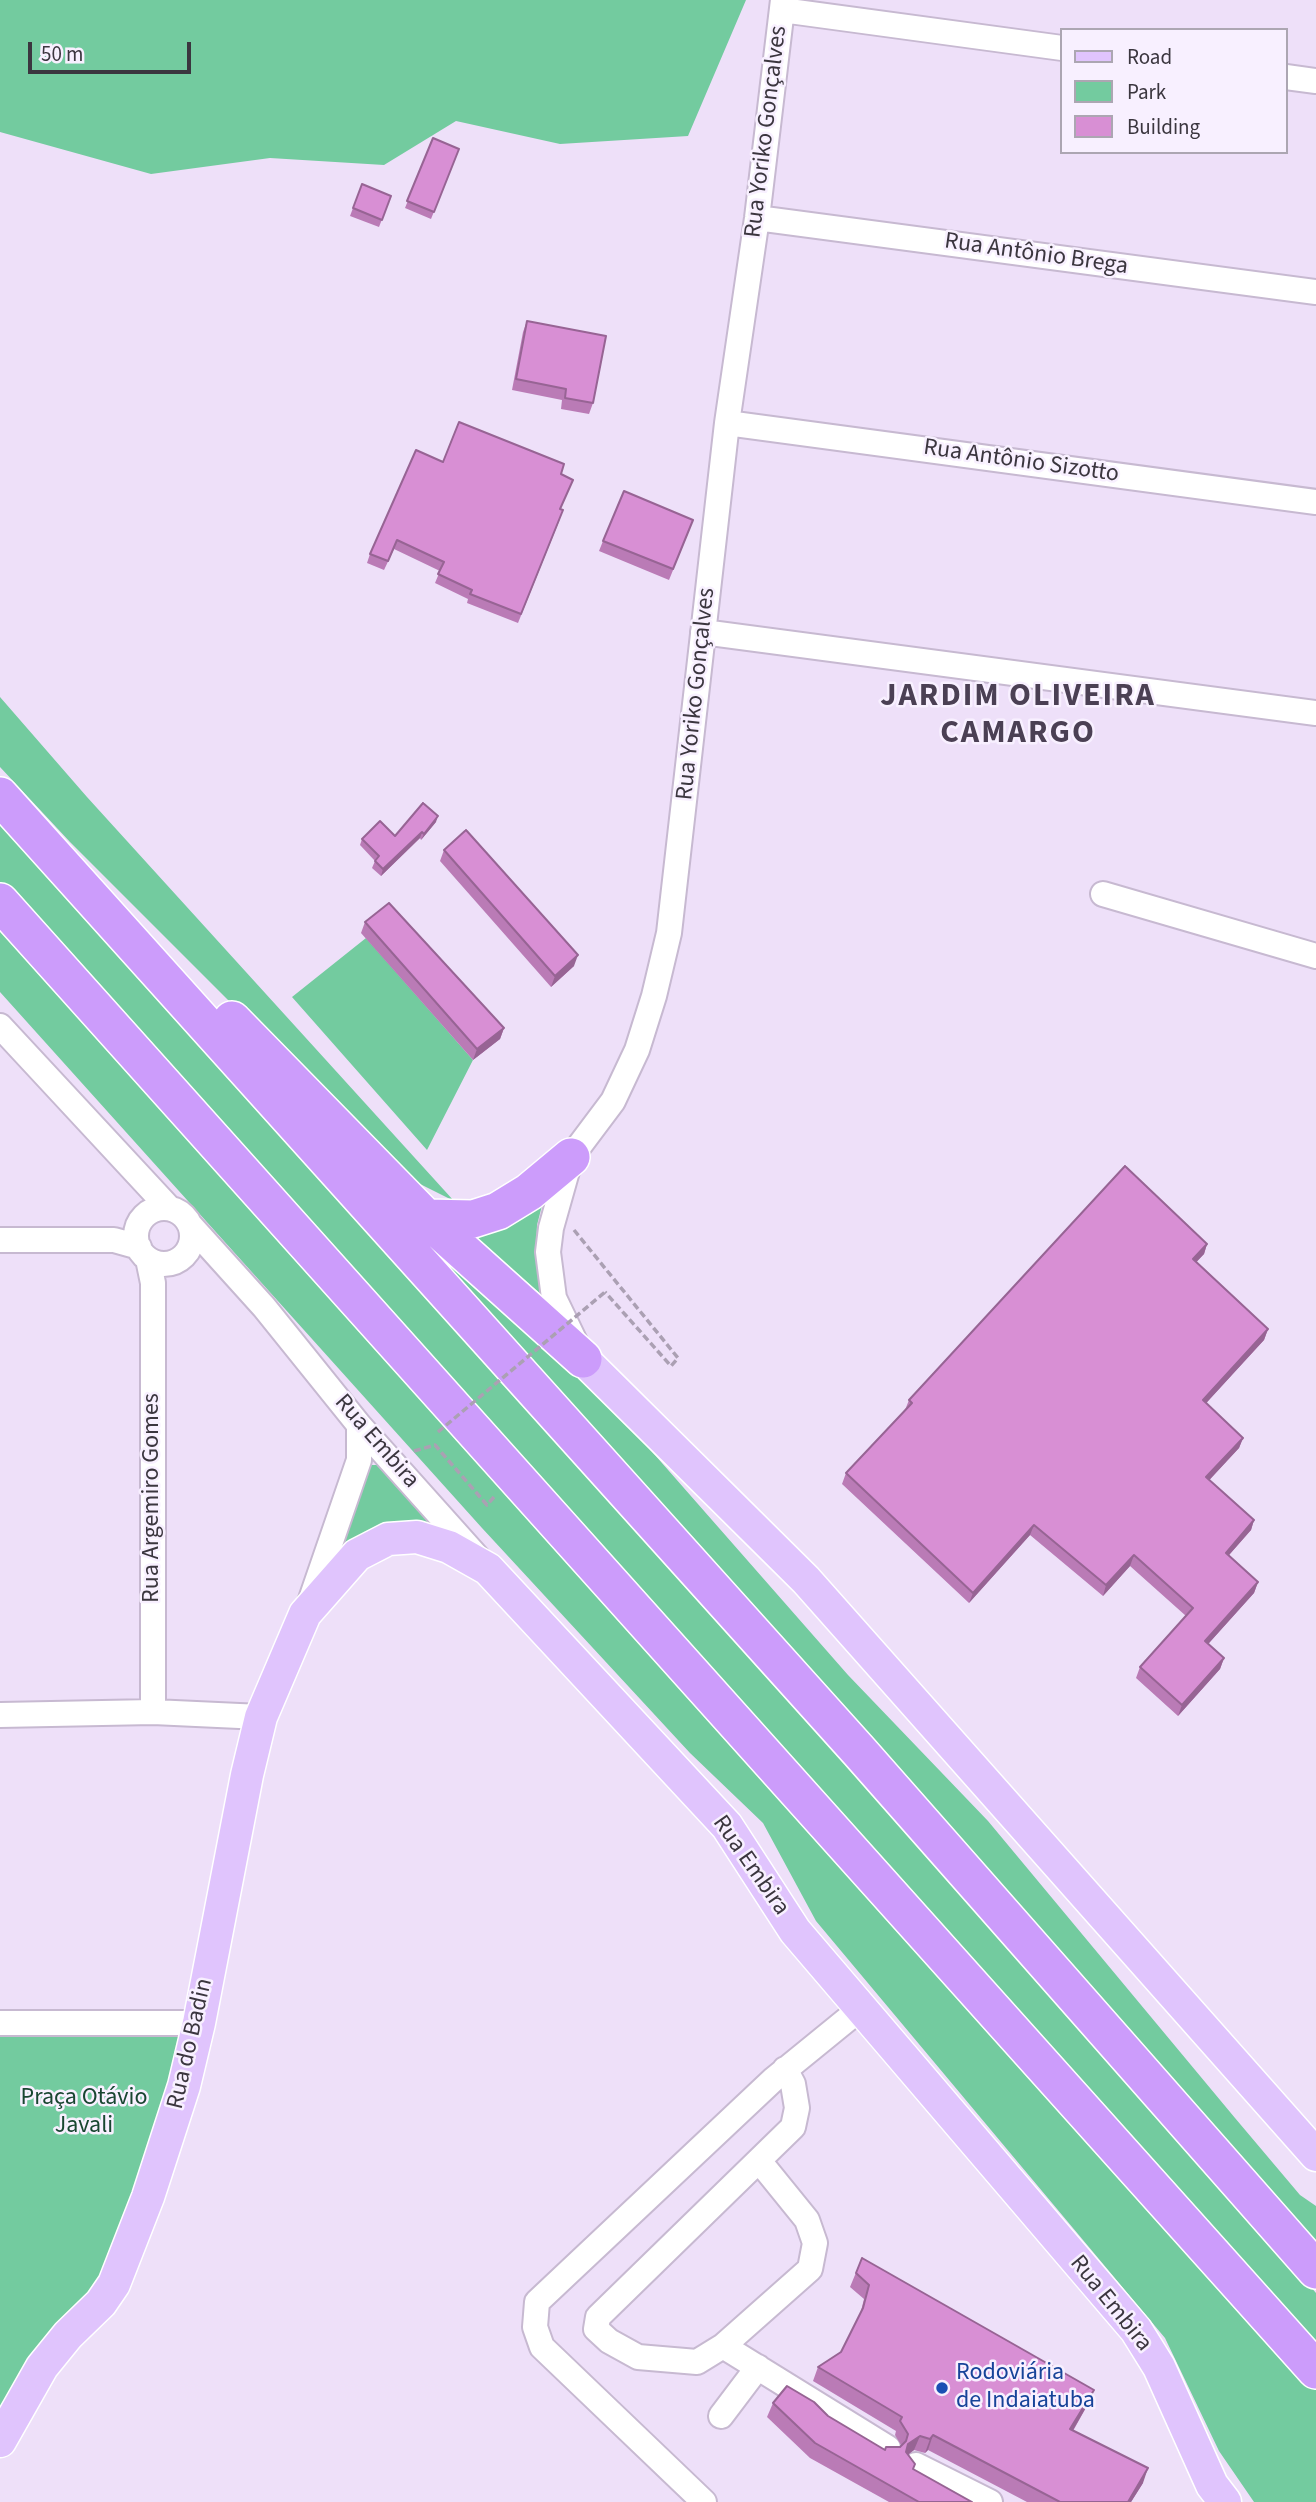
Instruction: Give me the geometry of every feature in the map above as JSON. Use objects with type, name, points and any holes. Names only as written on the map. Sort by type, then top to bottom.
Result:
[{"type":"highway","points":[[0,796],[859,1751],[1316,2270]]},
{"type":"highway","points":[[92,899],[148,933],[426,1218],[583,1359]]},
{"type":"highway","points":[[0,902],[1316,2370]]},
{"type":"highway","points":[[426,1218],[473,1219],[498,1211],[529,1192],[571,1157]]},
{"type":"main road","points":[[583,1359],[806,1580],[1316,2155]]},
{"type":"main road","name":"Rua do Badin","points":[[0,2441],[42,2367],[68,2334],[101,2303],[123,2263],[184,2085],[261,1717],[305,1614],[357,1555],[388,1539],[418,1537],[449,1547],[488,1569]]},
{"type":"main road","name":"Rua Embira","points":[[488,1569],[727,1826],[795,1931],[1136,2330],[1159,2367],[1212,2485],[1225,2502]]},
{"type":"street","points":[[782,5],[1060,48]]},
{"type":"street","name":"Rua Yoriko Gonçalves","points":[[583,1359],[554,1298],[548,1252],[555,1206],[571,1157],[613,1101],[637,1050],[654,996],[671,920],[727,423],[757,218],[782,5]]},
{"type":"street","points":[[1288,77],[1316,81]]},
{"type":"street","name":"Rua Antônio Brega","points":[[757,218],[1316,292]]},
{"type":"street","name":"Rua Antônio Sizotto","points":[[727,423],[1316,502]]},
{"type":"street","points":[[703,632],[1316,713]]},
{"type":"street","points":[[1103,894],[1316,956]]},
{"type":"street","points":[[0,1026],[148,1186],[155,1245]]},
{"type":"street","name":"Rua Embira","points":[[155,1245],[178,1211],[225,1267],[264,1307],[359,1425],[488,1569]]},
{"type":"street","points":[[0,1240],[114,1240],[155,1245],[191,1244],[190,1225]]},
{"type":"street","points":[[155,1245],[225,1267]]},
{"type":"street","name":"Rua Argemiro Gomes","points":[[153,1712],[155,1245]]},
{"type":"street","name":"Rua do Badin","points":[[305,1614],[359,1460],[359,1425]]},
{"type":"street","points":[[0,1715],[153,1712],[261,1717]]},
{"type":"street","points":[[704,2502],[542,2347],[535,2327],[537,2302],[785,2069],[860,2009]]},
{"type":"street","points":[[0,2023],[199,2023]]},
{"type":"street","points":[[761,2162],[807,2220],[815,2243],[810,2269],[723,2346],[697,2362],[638,2357],[609,2342],[596,2329],[598,2317],[761,2162],[793,2127],[797,2108],[793,2084],[785,2069]]},
{"type":"street","points":[[723,2346],[888,2448]]},
{"type":"street","points":[[721,2416],[758,2367]]},
{"type":"street","points":[[916,2465],[990,2502]]},
{"type":"path","points":[[446,1441],[438,1432],[606,1292],[671,1366],[678,1358],[555,1206]]},
{"type":"path","points":[[435,1445],[487,1505],[496,1499],[487,1489]]},
{"type":"green space","points":[[0,0],[746,0],[688,136],[560,144],[456,121],[384,165],[270,158],[151,174],[0,132]]},
{"type":"green space","points":[[0,697],[87,797],[454,1201],[418,1183],[379,1151],[70,842],[0,767]]},
{"type":"green space","points":[[0,818],[1048,1984],[1316,2293],[1316,2348],[232,1147],[0,884]]},
{"type":"green space","points":[[0,921],[1316,2387],[1316,2502],[1254,2502],[1219,2451],[1165,2338],[816,1921],[763,1823],[690,1753],[482,1528],[0,992]]},
{"type":"green space","points":[[366,938],[473,1060],[427,1150],[292,997]]},
{"type":"green space","points":[[546,1190],[537,1225],[536,1257],[543,1296],[466,1230]]},
{"type":"green space","points":[[383,1194],[590,1381],[848,1675],[988,1821],[1300,2195],[1316,2206],[1316,2243]]},
{"type":"green space","points":[[362,1465],[386,1465],[466,1544],[424,1539],[320,1586]]},
{"type":"green space","name":"Praça Otávio Javali","points":[[192,2028],[114,2284],[0,2433],[0,2029]]},
{"type":"building","points":[[433,138],[459,149],[434,212],[407,201]]},
{"type":"building","points":[[362,184],[391,196],[382,220],[353,208]]},
{"type":"building","points":[[527,321],[606,336],[593,403],[565,398],[566,389],[516,379]]},
{"type":"building","points":[[459,422],[564,464],[561,474],[573,480],[521,614],[470,594],[472,590],[438,574],[444,562],[397,540],[388,561],[370,554],[416,450],[443,462]]},
{"type":"building","points":[[624,491],[693,520],[673,569],[603,541]]},
{"type":"building","points":[[423,803],[438,816],[424,834],[422,832],[383,869],[375,861],[379,856],[362,839],[380,821],[395,836]]},
{"type":"building","points":[[466,830],[578,955],[555,976],[444,850]]},
{"type":"building","points":[[389,903],[504,1028],[477,1049],[365,922]]},
{"type":"building","points":[[1125,1166],[1207,1244],[1193,1259],[1268,1329],[1203,1400],[1243,1438],[1206,1477],[1254,1520],[1226,1553],[1258,1582],[1205,1641],[1224,1658],[1182,1705],[1140,1667],[1193,1608],[1134,1555],[1106,1585],[1034,1525],[973,1593],[846,1473],[912,1403],[909,1400]]},
{"type":"building","name":"Rodoviária de Indaiatuba","points":[[862,2258],[1094,2390],[1070,2429],[1148,2468],[1128,2502],[1060,2502],[933,2435],[930,2439],[920,2436],[908,2444],[906,2452],[915,2464],[913,2469],[972,2502],[919,2502],[815,2443],[773,2403],[787,2386],[814,2402],[828,2416],[885,2450],[886,2447],[900,2447],[908,2434],[900,2421],[902,2417],[818,2367],[841,2352],[863,2308],[869,2285],[856,2273]]},
{"type":"place","name":"Rodoviária de Indaiatuba","points":[[942,2388]]},
{"type":"district","name":"JARDIM OLIVEIRA CAMARGO","points":[[1018,716]]}]
